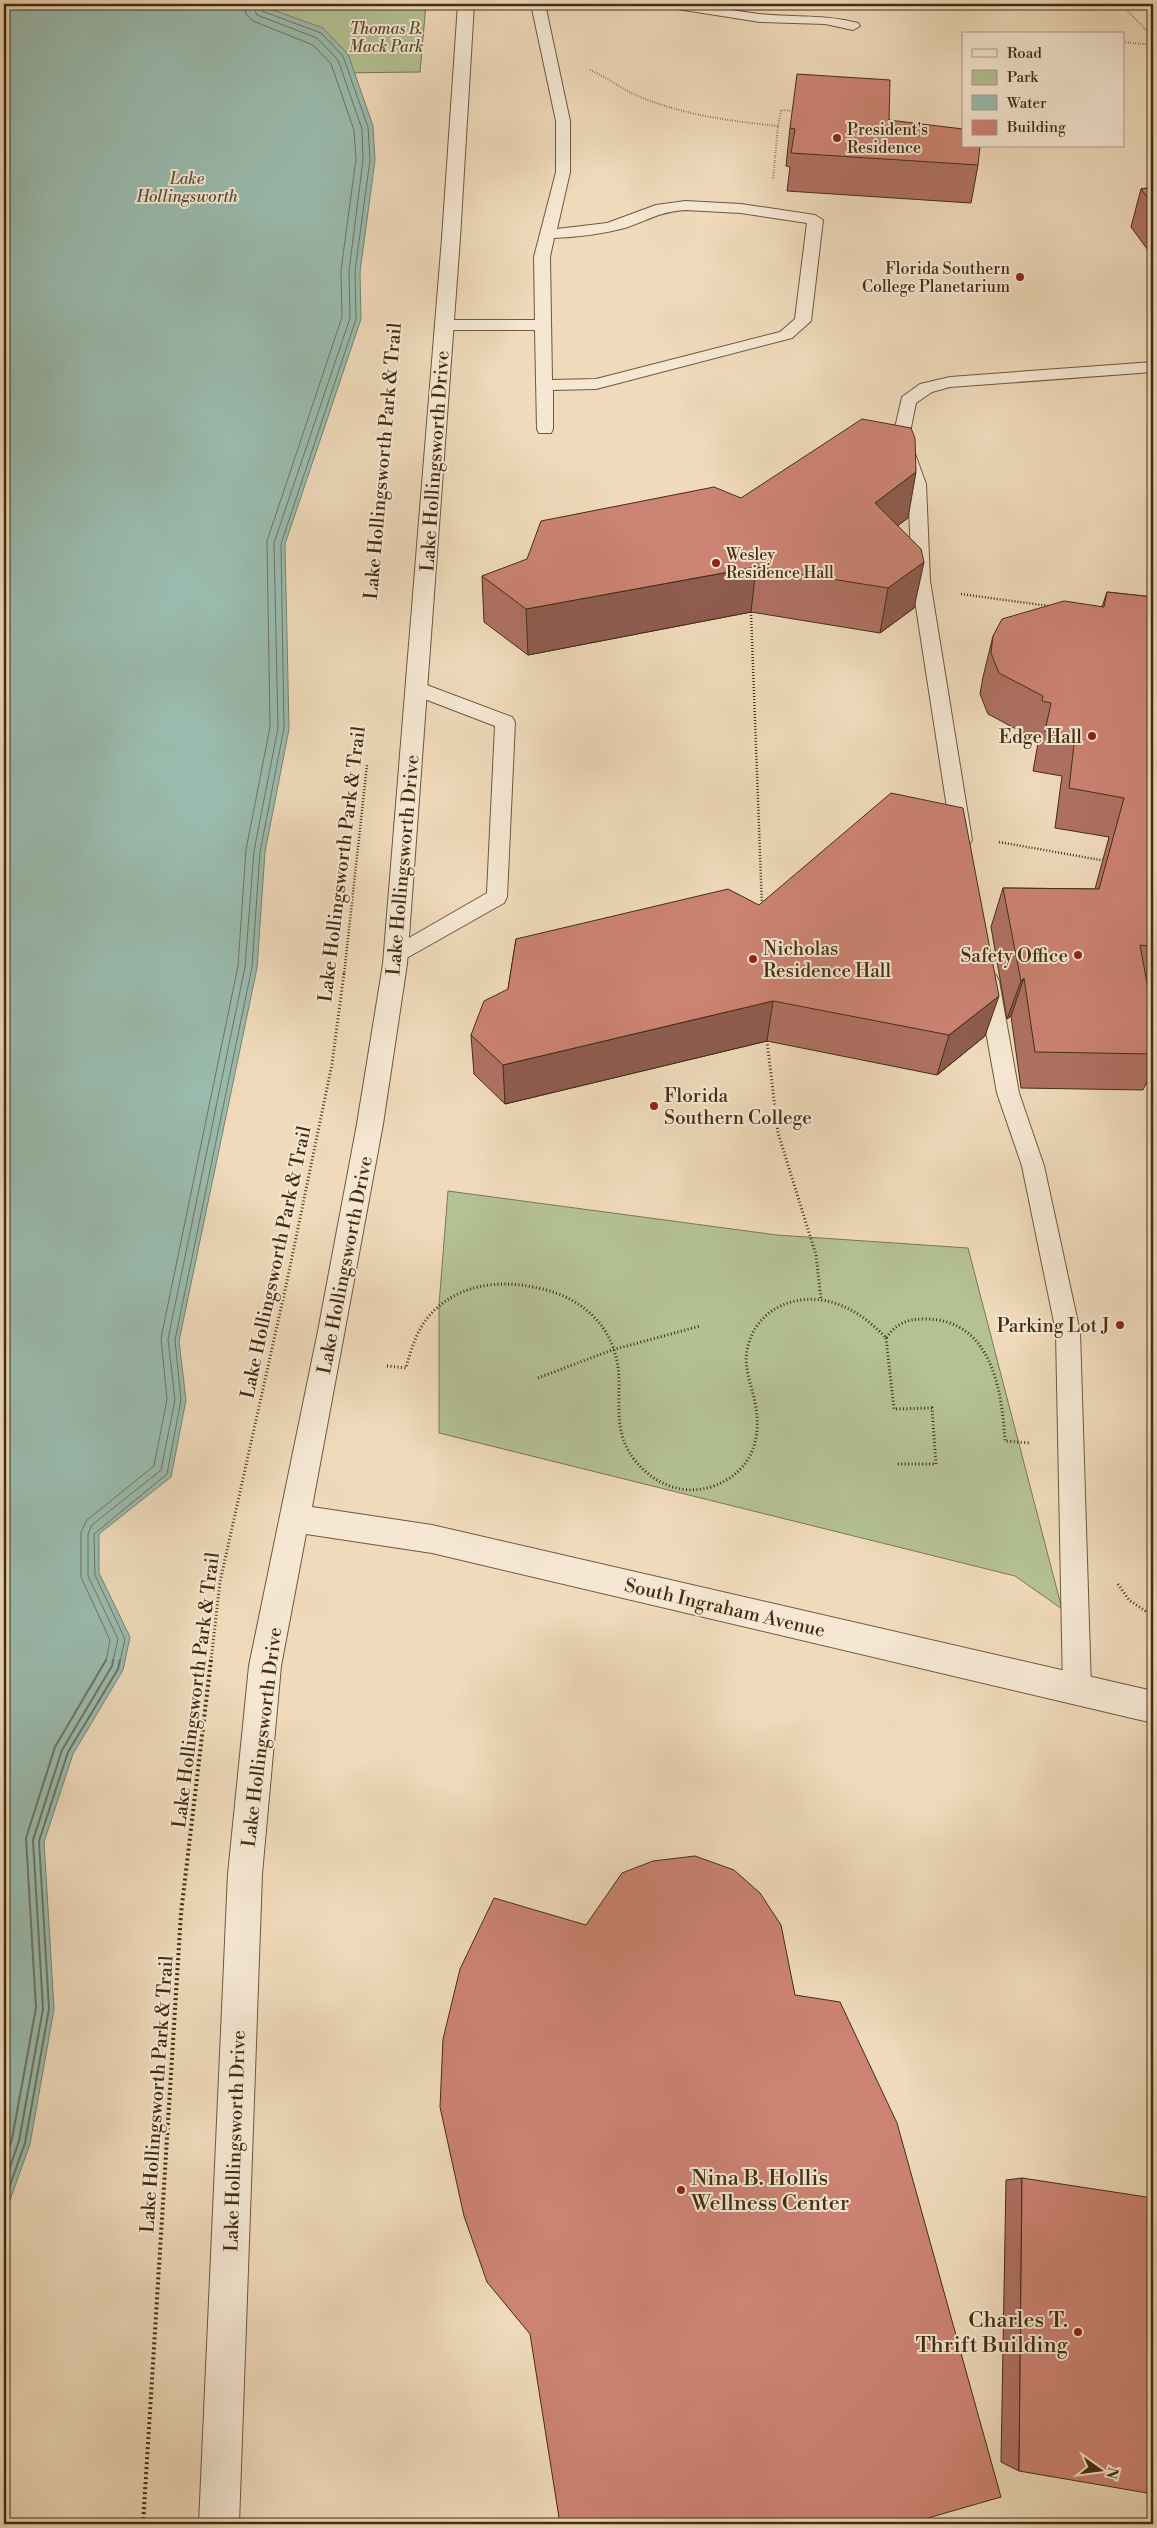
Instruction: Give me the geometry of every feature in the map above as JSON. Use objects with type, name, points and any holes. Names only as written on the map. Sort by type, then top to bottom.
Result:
[{"type":"street","name":"Lake Hollingsworth Drive","points":[[219,2524],[244,1874],[265,1666],[332,1331],[367,1143],[396,956],[444,325],[466,4]]},
{"type":"street","name":"South Ingraham Avenue","points":[[294,1518],[432,1539],[1153,1707]]},
{"type":"lane","points":[[538,4],[553,66],[563,121],[564,172],[542,257],[545,429]]},
{"type":"lane","points":[[671,4],[760,18],[825,20],[853,26]]},
{"type":"lane","points":[[544,385],[596,384],[786,336],[803,321],[807,302],[815,220],[734,208],[664,207],[628,222],[589,232],[548,234]]},
{"type":"lane","points":[[444,325],[543,325]]},
{"type":"lane","points":[[963,845],[922,589],[917,484],[901,437],[908,401],[926,388],[950,382],[1153,367]]},
{"type":"lane","points":[[396,956],[497,897],[505,722],[416,688]]},
{"type":"lane","points":[[984,960],[1008,1093],[1033,1166],[1068,1332],[1077,1689]]},
{"type":"path","points":[[1121,4],[1153,37]]},
{"type":"path","points":[[1124,42],[1153,45]]},
{"type":"path","points":[[553,66],[579,66],[598,73],[635,95],[686,112],[728,121],[778,126]]},
{"type":"path","points":[[734,208],[742,194],[765,187],[773,181],[781,110],[800,111]]},
{"type":"path","points":[[922,589],[1056,607]]},
{"type":"path","points":[[751,612],[762,908]]},
{"type":"path","name":"Lake Hollingsworth Park & Trail","points":[[144,2524],[181,1913],[220,1582],[287,1281],[332,1064],[353,901],[368,755]]},
{"type":"path","points":[[963,845],[1115,862]]},
{"type":"path","points":[[767,1041],[778,1133],[816,1255],[821,1300]]},
{"type":"path","points":[[387,1366],[406,1368],[415,1338],[428,1313],[464,1290],[494,1284],[517,1283],[551,1289],[589,1311],[604,1326],[619,1378],[618,1428],[625,1446],[654,1479],[678,1490],[693,1492],[715,1486],[740,1471],[750,1458],[757,1439],[758,1412],[746,1360],[751,1335],[762,1317],[773,1308],[808,1299],[821,1300],[858,1312],[886,1338],[894,1409],[932,1408],[936,1464],[895,1464]]},
{"type":"path","points":[[886,1338],[895,1325],[901,1321],[936,1319],[957,1326],[983,1348],[994,1370],[1002,1398],[1005,1441],[1070,1445]]},
{"type":"path","points":[[538,1378],[612,1350],[700,1326]]},
{"type":"path","points":[[1115,1580],[1129,1600],[1153,1616]]},
{"type":"green space","name":"Thomas B. Mack Park","points":[[209,4],[426,4],[420,72],[337,73]]},
{"type":"green space","points":[[448,1191],[777,1235],[968,1248],[1062,1609],[1015,1576],[439,1433],[439,1305]]},
{"type":"water","name":"Lake Hollingsworth","points":[[4,4],[259,5],[323,28],[348,54],[373,126],[375,160],[360,272],[361,319],[285,544],[289,729],[265,852],[257,968],[179,1341],[186,1400],[171,1477],[99,1534],[99,1573],[130,1637],[123,1670],[73,1754],[44,1842],[54,2009],[30,2144],[4,2217]]},
{"type":"building","points":[[797,74],[890,80],[889,120],[962,129],[962,148],[980,148],[978,165],[791,153],[795,129],[790,128]]},
{"type":"building","points":[[1153,187],[1153,205],[1141,189]]},
{"type":"building","points":[[862,419],[911,428],[915,438],[916,472],[875,503],[921,549],[924,562],[888,588],[756,567],[526,609],[482,576],[527,559],[541,521],[714,487],[741,498]]},
{"type":"building","points":[[1107,592],[1153,597],[1153,947],[1140,945],[1153,1016],[1153,1054],[1035,1052],[1024,978],[1021,981],[1003,888],[1099,889],[1124,798],[1069,788],[1075,736],[1045,731],[1051,703],[1042,701],[1043,696],[999,673],[991,653],[993,636],[1002,619],[1064,601],[1104,607]]},
{"type":"building","name":"Nicholas Residence Hall","points":[[891,793],[963,808],[999,996],[949,1035],[773,1001],[503,1065],[471,1035],[484,1001],[508,989],[516,939],[728,889],[759,905]]},
{"type":"building","name":"Nina B. Hollis Wellness Center","points":[[695,1856],[734,1870],[760,1893],[781,1925],[795,1995],[840,2002],[897,2123],[1001,2497],[907,2524],[560,2524],[530,2334],[487,2282],[464,2216],[440,2107],[443,2039],[460,1969],[494,1898],[586,1925],[622,1873],[653,1861]]},
{"type":"building","name":"Charles T. Thrift Building","points":[[1022,2178],[1153,2198],[1153,2494],[1019,2471]]},
{"type":"place","name":"President's Residence","points":[[837,138]]},
{"type":"place","name":"Florida Southern College Planetarium","points":[[1020,277]]},
{"type":"place","name":"Wesley Residence Hall","points":[[716,563]]},
{"type":"place","name":"Edge Hall","points":[[1092,736]]},
{"type":"place","name":"Safety Office","points":[[1078,955]]},
{"type":"place","name":"Nicholas Residence Hall","points":[[753,959]]},
{"type":"place","name":"Florida Southern College","points":[[654,1106]]},
{"type":"place","name":"Parking Lot J","points":[[1120,1325]]},
{"type":"place","name":"Nina B. Hollis Wellness Center","points":[[681,2190]]},
{"type":"place","name":"Charles T. Thrift Building","points":[[1078,2332]]}]
